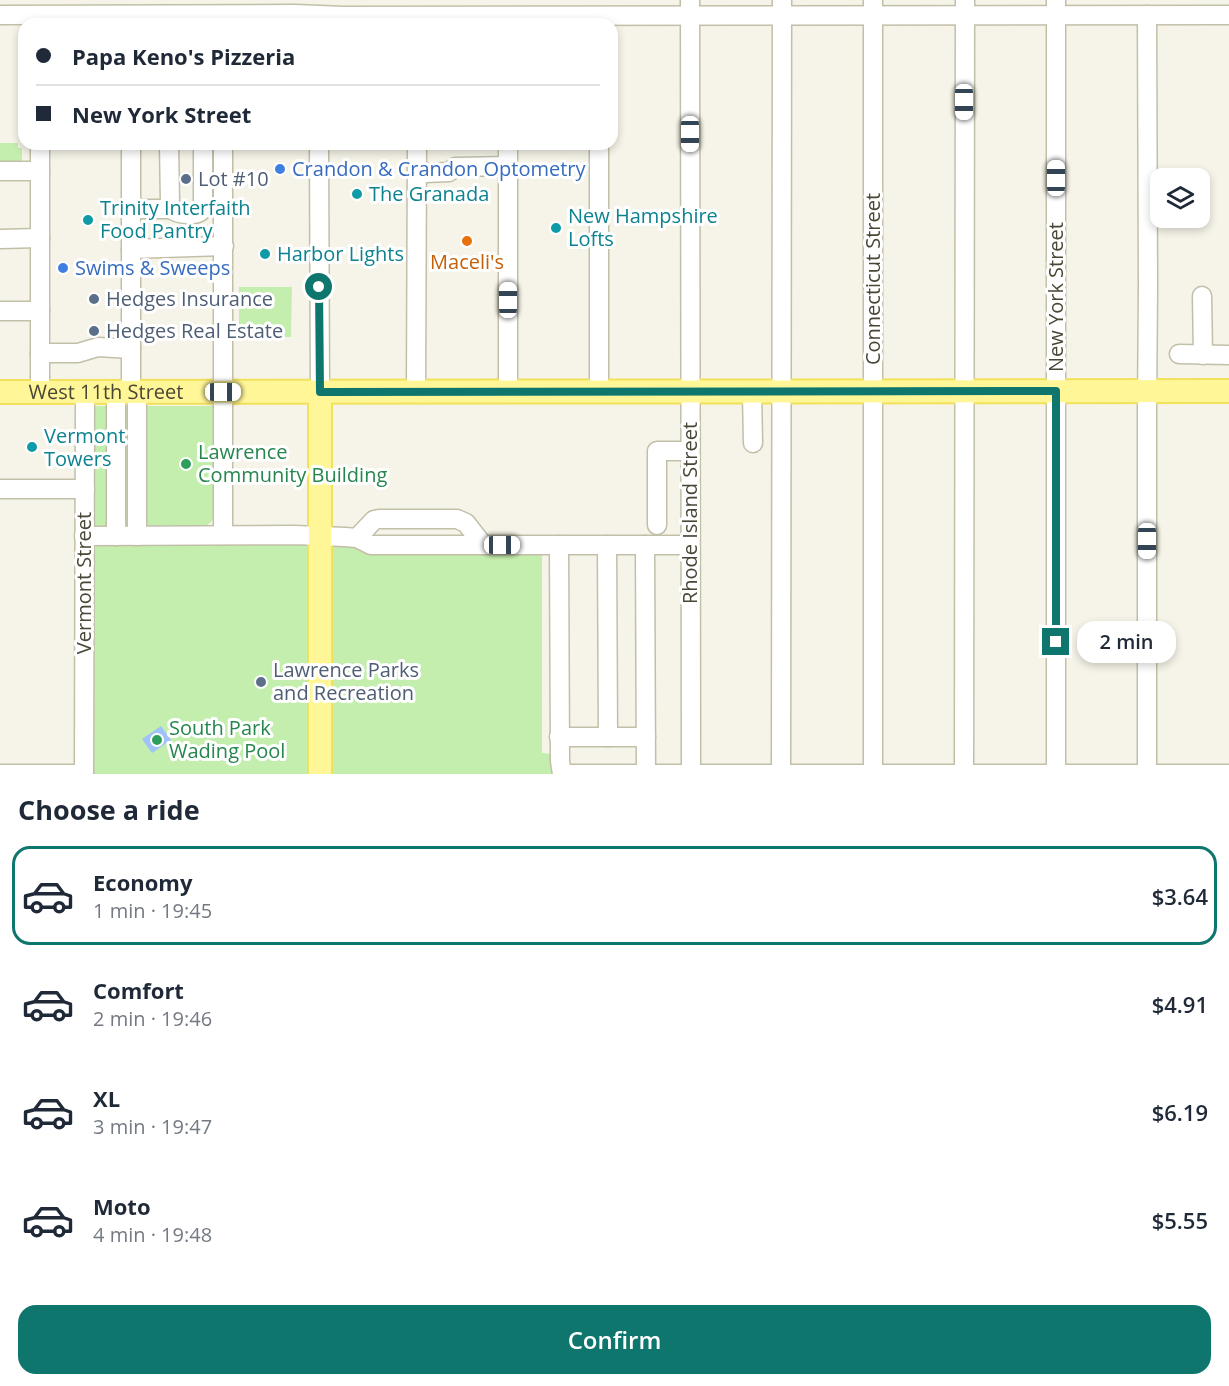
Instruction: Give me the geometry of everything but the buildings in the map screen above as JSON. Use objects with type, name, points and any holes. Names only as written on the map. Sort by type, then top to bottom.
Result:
[{"type":"main road","name":"West 11th Street","points":[[0,392],[1229,391]]},
{"type":"main road","points":[[320,392],[320,774]]},
{"type":"street","points":[[0,15],[40,13],[599,13],[690,8],[1056,8],[1147,15],[1229,15]]},
{"type":"street","name":"Rhode Island Street","points":[[690,8],[690,774]]},
{"type":"street","points":[[782,8],[782,774]]},
{"type":"street","name":"Connecticut Street","points":[[873,8],[873,774]]},
{"type":"street","points":[[964,774],[965,8]]},
{"type":"street","name":"New York Street","points":[[1056,8],[1056,774]]},
{"type":"street","points":[[1147,15],[1147,774]]},
{"type":"street","points":[[40,150],[40,392]]},
{"type":"street","points":[[116,528],[116,418],[128,392],[131,349],[131,150]]},
{"type":"street","points":[[169,150],[171,209]]},
{"type":"street","points":[[131,209],[171,209],[179,214],[202,211],[203,150]]},
{"type":"street","points":[[223,150],[223,535]]},
{"type":"street","points":[[319,150],[320,392]]},
{"type":"street","points":[[416,392],[417,150]]},
{"type":"street","points":[[508,150],[508,392]]},
{"type":"street","points":[[599,150],[599,392]]},
{"type":"street","points":[[425,173],[449,172],[455,167],[508,166]]},
{"type":"street","points":[[0,171],[40,171]]},
{"type":"street","points":[[0,239],[40,238]]},
{"type":"street","points":[[131,249],[224,246]]},
{"type":"street","points":[[1202,296],[1203,355]]},
{"type":"street","points":[[0,311],[40,311]]},
{"type":"street","points":[[40,358],[84,364],[98,358],[108,349],[131,349]]},
{"type":"street","points":[[1179,354],[1229,355]]},
{"type":"street","name":"Vermont Street","points":[[84,774],[85,392]]},
{"type":"street","points":[[128,392],[137,418],[137,528]]},
{"type":"street","points":[[752,392],[753,444]]},
{"type":"street","points":[[116,418],[137,418]]},
{"type":"street","points":[[657,525],[657,451],[690,451]]},
{"type":"street","points":[[0,489],[85,489]]},
{"type":"street","points":[[357,538],[374,520],[379,519],[457,519],[466,523],[483,545]]},
{"type":"street","points":[[84,536],[116,528],[137,528],[223,535],[357,538],[371,545],[690,545]]},
{"type":"street","points":[[559,545],[560,761],[564,774],[1229,774]]},
{"type":"street","points":[[607,545],[608,737]]},
{"type":"street","points":[[645,545],[646,774]]},
{"type":"street","points":[[560,737],[646,737]]},
{"type":"street","points":[[0,774],[84,774]]},
{"type":"green space","points":[[0,143],[18,143],[18,150],[22,150],[22,161],[0,161]]},
{"type":"green space","points":[[239,287],[292,287],[291,337],[239,337]]},
{"type":"green space","points":[[97,406],[214,406],[217,511],[211,522],[202,529],[98,530],[91,527],[92,408]]},
{"type":"green space","points":[[293,542],[352,545],[368,552],[542,552],[542,753],[553,754],[553,774],[90,774],[92,550],[98,545]]},
{"type":"water","name":"South Park Wading Pool","points":[[161,726],[171,740],[152,753],[142,739]]},
{"type":"place","name":"Crandon & Crandon Optometry","points":[[280,169]]},
{"type":"place","name":"Lot #10","points":[[186,179]]},
{"type":"place","name":"The Granada","points":[[357,194]]},
{"type":"place","name":"Trinity Interfaith Food Pantry","points":[[88,220]]},
{"type":"place","name":"New Hampshire Lofts","points":[[556,228]]},
{"type":"place","name":"Maceli's","points":[[467,241]]},
{"type":"place","name":"Harbor Lights","points":[[265,254]]},
{"type":"place","name":"Swims & Sweeps","points":[[63,268]]},
{"type":"place","name":"Hedges Insurance","points":[[94,299]]},
{"type":"place","name":"Hedges Real Estate","points":[[94,331]]},
{"type":"place","name":"Vermont Towers","points":[[32,447]]},
{"type":"place","name":"Lawrence Community Building","points":[[186,464]]},
{"type":"place","name":"Lawrence Parks and Recreation","points":[[261,682]]},
{"type":"place","name":"South Park Wading Pool","points":[[157,740]]},
{"type":"route","points":[[319,287],[320,392],[1056,391],[1056,642]]}]
